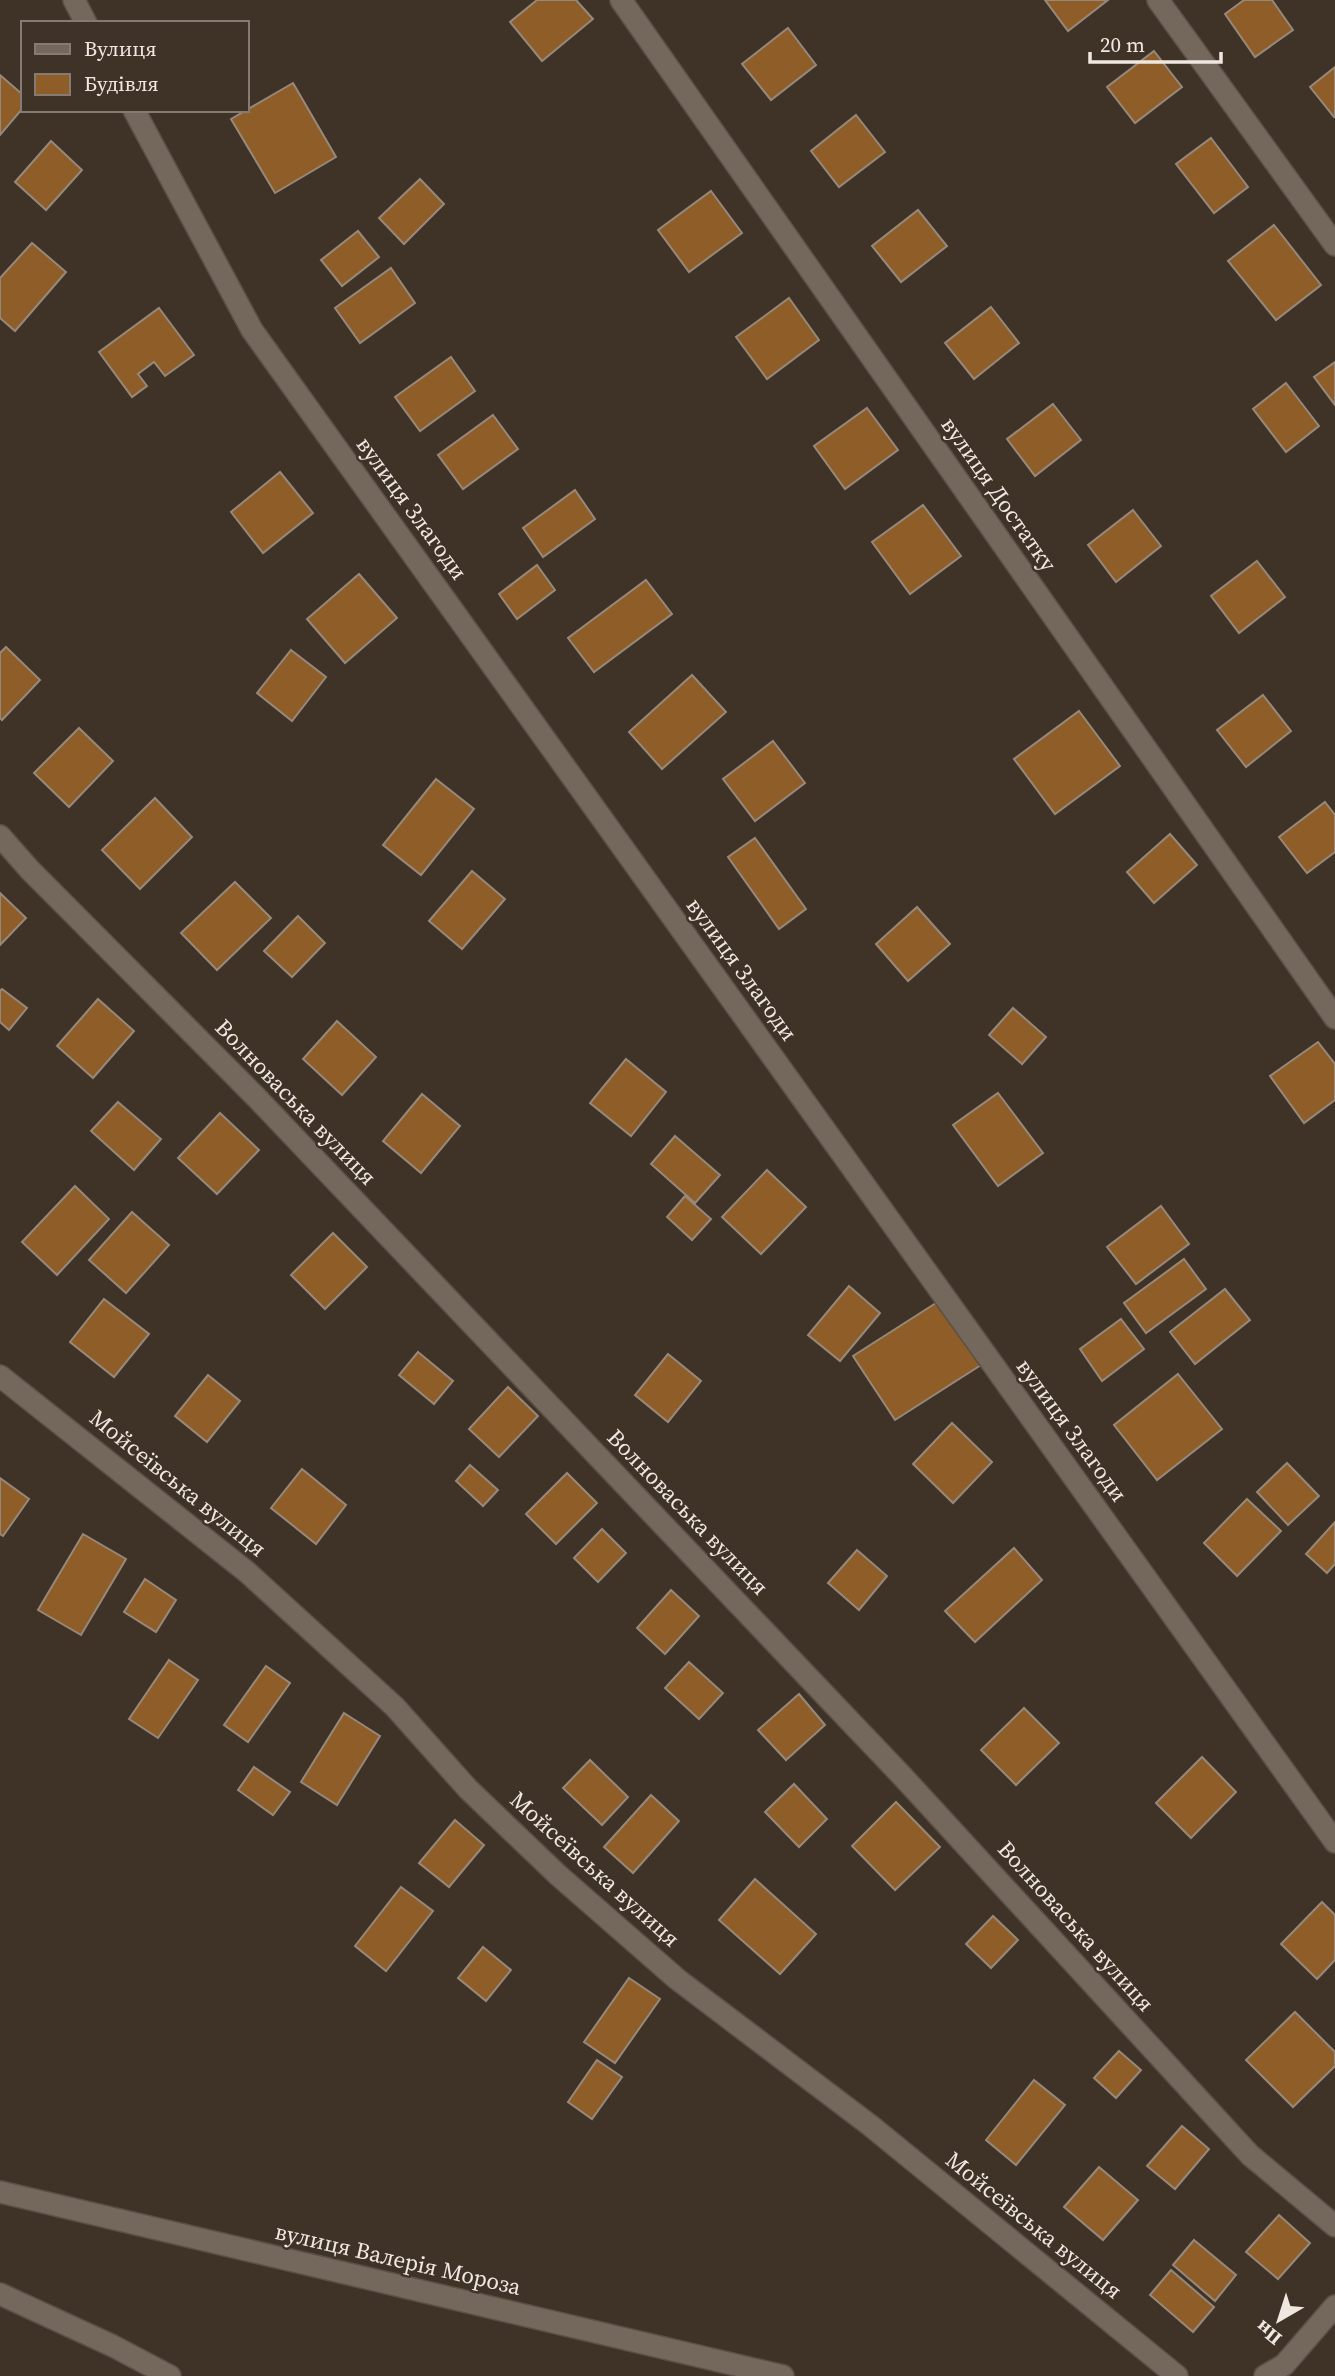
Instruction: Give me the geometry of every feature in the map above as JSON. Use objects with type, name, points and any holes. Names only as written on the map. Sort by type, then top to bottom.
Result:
[{"type":"street","points":[[74,0],[85,21]]},
{"type":"street","name":"вулиця Достатку","points":[[621,0],[1335,1018]]},
{"type":"street","points":[[1158,0],[1335,245]]},
{"type":"street","name":"вулиця Злагоди","points":[[135,112],[252,330],[1335,1842]]},
{"type":"street","name":"Волноваська вулиця","points":[[0,836],[30,870],[266,1107],[904,1777],[1250,2155],[1335,2226]]},
{"type":"street","name":"Мойсеївська вулиця","points":[[0,1376],[257,1580],[396,1707],[468,1789],[558,1875],[677,1979],[871,2126],[1177,2376]]},
{"type":"street","name":"вулиця Валерія Мороза","points":[[0,2192],[783,2376]]},
{"type":"street","points":[[0,2294],[113,2346],[170,2376]]},
{"type":"street","points":[[1265,2376],[1284,2365],[1335,2306]]},
{"type":"building","points":[[537,0],[576,0],[593,19],[542,61],[510,22]]},
{"type":"building","points":[[1045,0],[1108,0],[1068,31]]},
{"type":"building","points":[[1244,0],[1272,0],[1293,30],[1255,57],[1225,14]]},
{"type":"building","points":[[788,28],[816,65],[771,100],[742,64]]},
{"type":"building","points":[[1154,51],[1182,87],[1135,123],[1107,87]]},
{"type":"building","points":[[1335,67],[1335,116],[1334,117],[1310,87]]},
{"type":"building","points":[[0,75],[21,93],[21,110],[0,135]]},
{"type":"building","points":[[293,83],[336,157],[275,193],[231,119],[248,112],[248,109]]},
{"type":"building","points":[[856,115],[885,152],[839,187],[811,151]]},
{"type":"building","points":[[1211,138],[1248,187],[1214,213],[1176,164]]},
{"type":"building","points":[[51,141],[82,170],[46,210],[15,182]]},
{"type":"building","points":[[420,179],[444,204],[404,244],[379,218]]},
{"type":"building","points":[[711,191],[742,233],[689,272],[658,230]]},
{"type":"building","points":[[918,210],[947,246],[901,282],[872,246]]},
{"type":"building","points":[[1274,225],[1321,285],[1276,320],[1228,261]]},
{"type":"building","points":[[358,231],[379,257],[342,286],[321,260]]},
{"type":"building","points":[[32,243],[66,272],[15,331],[0,318],[0,278]]},
{"type":"building","points":[[391,268],[415,303],[360,343],[335,308]]},
{"type":"building","points":[[789,298],[819,340],[767,379],[736,337]]},
{"type":"building","points":[[991,307],[1019,343],[974,379],[945,343]]},
{"type":"building","points":[[159,308],[194,355],[165,376],[154,362],[138,374],[147,386],[132,397],[99,352]]},
{"type":"building","points":[[451,357],[475,391],[420,431],[395,397]]},
{"type":"building","points":[[1335,362],[1335,405],[1314,377]]},
{"type":"building","points":[[1286,383],[1319,426],[1286,452],[1253,409]]},
{"type":"building","points":[[1053,404],[1081,440],[1035,476],[1007,439]]},
{"type":"building","points":[[867,408],[898,450],[845,489],[814,446]]},
{"type":"building","points":[[493,415],[518,449],[463,489],[438,455]]},
{"type":"building","points":[[280,472],[313,513],[263,553],[231,512]]},
{"type":"building","points":[[575,490],[595,519],[543,557],[523,528]]},
{"type":"building","points":[[923,505],[961,556],[910,594],[872,542]]},
{"type":"building","points":[[1133,510],[1161,546],[1116,582],[1088,545]]},
{"type":"building","points":[[1257,561],[1285,597],[1239,633],[1211,596]]},
{"type":"building","points":[[537,565],[555,590],[517,619],[499,594]]},
{"type":"building","points":[[359,574],[397,618],[345,663],[307,619]]},
{"type":"building","points":[[646,580],[672,614],[594,672],[568,638]]},
{"type":"building","points":[[6,647],[40,680],[2,720],[0,653]]},
{"type":"building","points":[[291,650],[326,677],[292,721],[257,693]]},
{"type":"building","points":[[692,675],[726,712],[662,769],[629,732]]},
{"type":"building","points":[[1263,695],[1291,731],[1246,767],[1217,730]]},
{"type":"building","points":[[1079,711],[1120,766],[1055,814],[1014,759]]},
{"type":"building","points":[[79,728],[113,761],[69,807],[34,773]]},
{"type":"building","points":[[773,741],[805,783],[755,821],[723,779]]},
{"type":"building","points":[[436,779],[474,809],[421,875],[383,845]]},
{"type":"building","points":[[155,798],[192,837],[140,889],[102,850]]},
{"type":"building","points":[[1325,802],[1335,815],[1335,852],[1307,873],[1279,837]]},
{"type":"building","points":[[1170,834],[1197,865],[1154,903],[1127,872]]},
{"type":"building","points":[[755,838],[806,909],[779,929],[728,857]]},
{"type":"building","points":[[472,871],[505,899],[462,949],[429,921]]},
{"type":"building","points":[[235,882],[271,918],[217,970],[181,933]]},
{"type":"building","points":[[0,893],[26,918],[0,945]]},
{"type":"building","points":[[917,907],[950,944],[908,981],[876,944]]},
{"type":"building","points":[[298,916],[325,943],[292,977],[264,951]]},
{"type":"building","points":[[2,989],[27,1008],[9,1030],[0,1022]]},
{"type":"building","points":[[98,999],[134,1031],[93,1078],[57,1046]]},
{"type":"building","points":[[1013,1008],[1046,1037],[1022,1064],[989,1035]]},
{"type":"building","points":[[337,1021],[376,1057],[342,1095],[303,1059]]},
{"type":"building","points":[[1318,1042],[1335,1064],[1335,1100],[1304,1123],[1270,1076]]},
{"type":"building","points":[[626,1059],[666,1092],[631,1136],[590,1103]]},
{"type":"building","points":[[998,1093],[1043,1153],[998,1186],[953,1125]]},
{"type":"building","points":[[422,1094],[460,1126],[421,1173],[383,1141]]},
{"type":"building","points":[[118,1102],[161,1139],[134,1170],[91,1131]]},
{"type":"building","points":[[220,1113],[259,1150],[217,1194],[178,1158]]},
{"type":"building","points":[[675,1136],[720,1175],[695,1203],[651,1164]]},
{"type":"building","points":[[767,1170],[806,1207],[761,1254],[722,1217]]},
{"type":"building","points":[[75,1186],[109,1219],[57,1275],[22,1242]]},
{"type":"building","points":[[685,1196],[711,1219],[692,1240],[667,1217]]},
{"type":"building","points":[[1161,1206],[1189,1244],[1136,1284],[1107,1247]]},
{"type":"building","points":[[132,1212],[169,1245],[126,1293],[89,1260]]},
{"type":"building","points":[[333,1233],[367,1267],[325,1309],[291,1275]]},
{"type":"building","points":[[1184,1259],[1206,1289],[1146,1333],[1124,1303]]},
{"type":"building","points":[[849,1286],[880,1313],[840,1361],[808,1335]]},
{"type":"building","points":[[1225,1289],[1250,1320],[1195,1364],[1170,1332]]},
{"type":"building","points":[[104,1299],[149,1334],[114,1377],[70,1342]]},
{"type":"building","points":[[939,1301],[981,1365],[895,1420],[853,1356]]},
{"type":"building","points":[[1121,1319],[1144,1349],[1102,1381],[1080,1349]]},
{"type":"building","points":[[418,1352],[453,1381],[434,1404],[399,1375]]},
{"type":"building","points":[[668,1354],[701,1381],[668,1422],[635,1395]]},
{"type":"building","points":[[1178,1374],[1222,1429],[1157,1480],[1114,1425]]},
{"type":"building","points":[[208,1375],[240,1401],[207,1442],[175,1416]]},
{"type":"building","points":[[508,1387],[538,1416],[499,1457],[469,1429]]},
{"type":"building","points":[[952,1423],[992,1462],[953,1503],[913,1464]]},
{"type":"building","points":[[1287,1463],[1319,1496],[1288,1525],[1257,1492]]},
{"type":"building","points":[[470,1465],[498,1490],[483,1506],[456,1481]]},
{"type":"building","points":[[302,1469],[346,1505],[316,1544],[271,1508]]},
{"type":"building","points":[[567,1473],[597,1503],[556,1544],[526,1514]]},
{"type":"building","points":[[0,1478],[29,1499],[3,1536],[0,1534]]},
{"type":"building","points":[[1247,1499],[1281,1531],[1237,1576],[1204,1543]]},
{"type":"building","points":[[1335,1522],[1335,1564],[1327,1573],[1306,1554]]},
{"type":"building","points":[[602,1529],[626,1553],[598,1582],[574,1558]]},
{"type":"building","points":[[83,1534],[126,1559],[81,1635],[38,1610]]},
{"type":"building","points":[[1014,1548],[1042,1580],[975,1642],[945,1611]]},
{"type":"building","points":[[857,1550],[887,1576],[859,1610],[828,1583]]},
{"type":"building","points":[[145,1579],[176,1600],[156,1632],[124,1612]]},
{"type":"building","points":[[671,1590],[699,1616],[665,1654],[637,1628]]},
{"type":"building","points":[[169,1660],[198,1680],[158,1738],[129,1719]]},
{"type":"building","points":[[689,1662],[723,1693],[699,1719],[665,1688]]},
{"type":"building","points":[[266,1666],[290,1683],[248,1742],[224,1725]]},
{"type":"building","points":[[799,1694],[825,1725],[786,1760],[758,1730]]},
{"type":"building","points":[[1024,1708],[1059,1743],[1016,1785],[981,1750]]},
{"type":"building","points":[[344,1713],[380,1736],[337,1805],[301,1782]]},
{"type":"building","points":[[1202,1757],[1236,1792],[1191,1838],[1156,1803]]},
{"type":"building","points":[[590,1760],[628,1797],[602,1825],[563,1788]]},
{"type":"building","points":[[254,1767],[290,1792],[273,1815],[238,1790]]},
{"type":"building","points":[[794,1784],[827,1819],[799,1847],[765,1812]]},
{"type":"building","points":[[651,1795],[679,1821],[633,1873],[604,1847]]},
{"type":"building","points":[[896,1802],[940,1847],[895,1890],[852,1846]]},
{"type":"building","points":[[455,1820],[484,1845],[449,1887],[419,1863]]},
{"type":"building","points":[[755,1879],[816,1934],[780,1974],[719,1920]]},
{"type":"building","points":[[401,1887],[433,1911],[386,1971],[355,1946]]},
{"type":"building","points":[[1322,1902],[1335,1915],[1335,1960],[1317,1979],[1281,1944]]},
{"type":"building","points":[[993,1916],[1018,1940],[991,1968],[966,1944]]},
{"type":"building","points":[[483,1947],[511,1970],[486,2001],[458,1978]]},
{"type":"building","points":[[629,1978],[660,1999],[615,2063],[584,2042]]},
{"type":"building","points":[[1295,2012],[1335,2052],[1335,2066],[1293,2107],[1246,2060]]},
{"type":"building","points":[[1119,2051],[1141,2070],[1116,2098],[1094,2078]]},
{"type":"building","points":[[597,2060],[622,2077],[592,2119],[568,2102]]},
{"type":"building","points":[[1034,2080],[1065,2105],[1016,2165],[986,2140]]},
{"type":"building","points":[[1182,2126],[1209,2149],[1175,2189],[1147,2166]]},
{"type":"building","points":[[1099,2167],[1138,2200],[1103,2240],[1064,2207]]},
{"type":"building","points":[[1279,2215],[1310,2243],[1278,2279],[1246,2252]]},
{"type":"building","points":[[1194,2240],[1236,2275],[1215,2301],[1173,2265]]},
{"type":"building","points":[[1171,2270],[1214,2307],[1193,2332],[1150,2295]]}]
